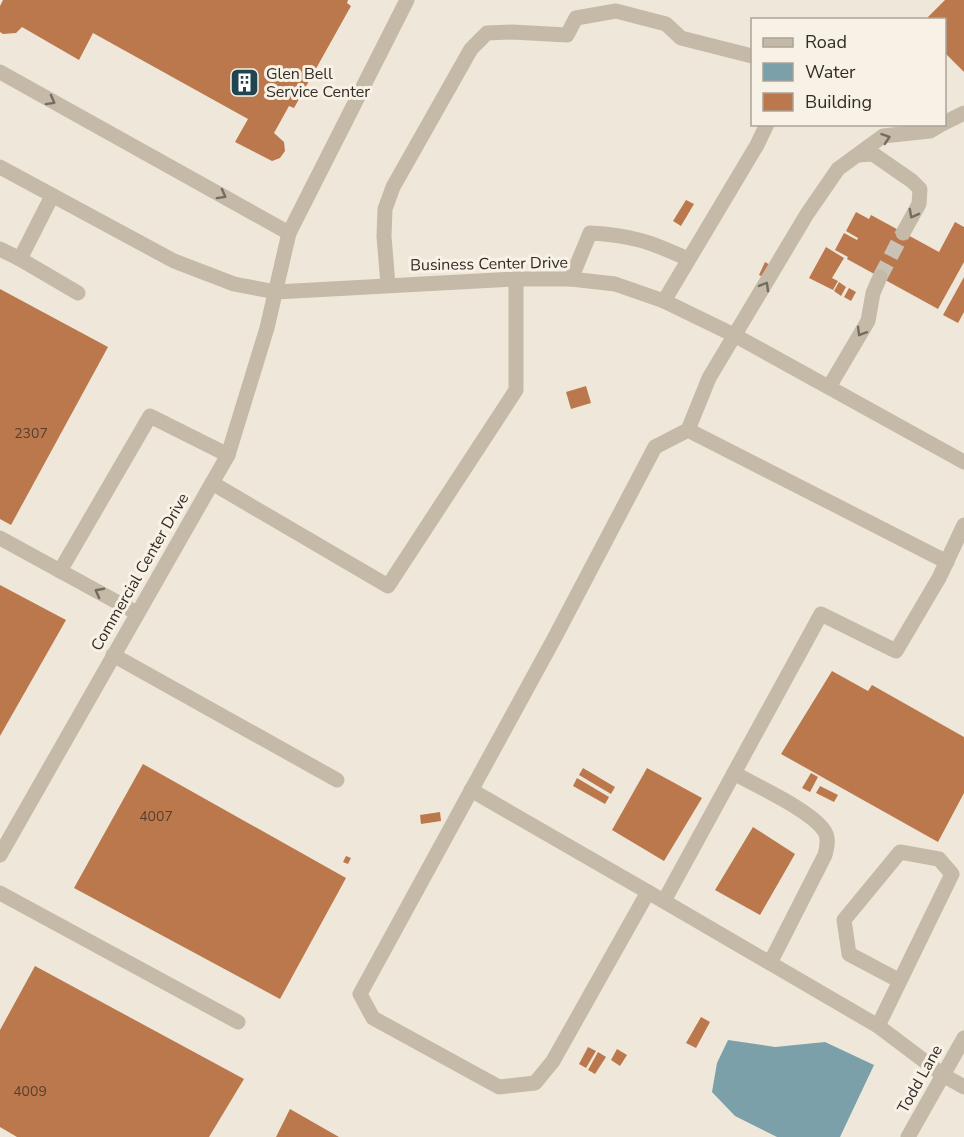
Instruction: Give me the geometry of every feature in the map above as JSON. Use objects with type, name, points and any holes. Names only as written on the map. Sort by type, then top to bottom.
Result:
[{"type":"street","name":"Commercial Center Drive","points":[[0,855],[228,455],[276,292],[289,233],[407,0]]},
{"type":"street","points":[[388,285],[384,237],[385,209],[393,187],[471,49],[487,33],[567,35],[576,18],[616,11],[666,24],[681,38],[751,56]]},
{"type":"street","points":[[0,72],[289,233]]},
{"type":"street","points":[[946,122],[964,113]]},
{"type":"street","points":[[664,301],[766,126]]},
{"type":"street","points":[[648,892],[553,1061],[535,1083],[499,1087],[373,1018],[360,994],[655,447],[688,429],[709,378],[807,214],[838,169],[884,136],[930,131],[939,126]]},
{"type":"street","points":[[858,155],[873,154],[920,189],[919,204],[903,233]]},
{"type":"street","name":"Business Center Drive","points":[[0,167],[174,261],[234,284],[276,292],[516,279],[571,279],[615,284],[664,301],[736,336],[964,462]]},
{"type":"street","points":[[20,259],[52,196]]},
{"type":"street","points":[[571,279],[590,233],[620,234],[653,243],[688,260]]},
{"type":"street","points":[[0,249],[78,293]]},
{"type":"street","points":[[829,387],[868,321],[873,293],[880,277]]},
{"type":"street","points":[[212,483],[388,586],[516,390],[516,279]]},
{"type":"street","points":[[60,571],[150,416],[228,455]]},
{"type":"street","points":[[688,429],[946,562]]},
{"type":"street","points":[[664,901],[821,614],[896,651],[964,525]]},
{"type":"street","points":[[0,538],[138,613]]},
{"type":"street","points":[[113,655],[337,780]]},
{"type":"street","points":[[734,773],[815,819],[826,833],[828,843],[825,855],[770,963]]},
{"type":"street","points":[[471,790],[878,1026],[943,1075],[964,1087]]},
{"type":"street","points":[[878,1026],[900,981],[952,874],[939,859],[900,852],[844,920],[849,954],[900,981]]},
{"type":"street","points":[[0,893],[238,1022]]},
{"type":"street","name":"Todd Lane","points":[[908,1137],[964,1039]]},
{"type":"water","points":[[728,1040],[775,1047],[825,1042],[874,1065],[840,1137],[777,1137],[735,1116],[712,1092],[717,1063]]},
{"type":"building","name":"Glen Bell Service Center","points":[[3,0],[348,0],[347,3],[351,6],[294,108],[289,106],[274,133],[284,142],[285,151],[280,158],[272,161],[235,142],[248,119],[93,33],[79,60],[22,27],[16,33],[3,34],[0,32],[0,6]]},
{"type":"building","points":[[945,0],[964,0],[964,72],[946,54],[946,18],[927,18]]},
{"type":"building","points":[[686,200],[694,204],[681,226],[673,221]]},
{"type":"building","points":[[856,212],[869,219],[871,215],[939,252],[955,222],[964,227],[964,262],[938,309],[847,259],[848,257],[835,250],[844,233],[857,240],[858,238],[846,231]]},
{"type":"building","points":[[826,247],[844,258],[832,278],[838,281],[833,290],[809,278]]},
{"type":"building","points":[[765,262],[772,266],[766,278],[759,275]]},
{"type":"building","points":[[964,277],[964,312],[958,323],[943,315]]},
{"type":"building","points":[[839,282],[846,287],[841,296],[834,291]]},
{"type":"building","points":[[849,288],[856,292],[851,301],[844,297]]},
{"type":"building","points":[[0,289],[108,347],[11,525],[0,519]]},
{"type":"building","points":[[586,386],[591,403],[571,409],[566,392]]},
{"type":"building","points":[[0,585],[66,620],[0,736]]},
{"type":"building","points":[[832,671],[868,691],[872,685],[964,737],[964,793],[938,842],[781,754]]},
{"type":"building","points":[[143,764],[346,878],[280,999],[74,888]]},
{"type":"building","points":[[583,768],[615,787],[611,794],[579,775]]},
{"type":"building","points":[[647,768],[702,798],[664,861],[612,830]]},
{"type":"building","points":[[811,773],[818,777],[810,792],[802,788]]},
{"type":"building","points":[[577,778],[609,797],[605,804],[573,786]]},
{"type":"building","points":[[820,786],[838,795],[834,802],[816,793]]},
{"type":"building","points":[[440,812],[441,821],[421,824],[420,815]]},
{"type":"building","points":[[753,827],[795,854],[760,915],[715,890]]},
{"type":"building","points":[[346,856],[351,858],[348,864],[343,862]]},
{"type":"building","points":[[35,966],[244,1079],[209,1137],[17,1137],[0,1127],[0,1030]]},
{"type":"building","points":[[701,1017],[710,1022],[696,1048],[686,1043]]},
{"type":"building","points":[[588,1047],[596,1051],[586,1068],[579,1064]]},
{"type":"building","points":[[617,1049],[627,1055],[620,1066],[611,1060]]},
{"type":"building","points":[[598,1052],[606,1057],[595,1074],[588,1070]]},
{"type":"building","points":[[290,1109],[339,1137],[276,1137]]},
{"type":"tunnel","points":[[880,277],[903,233]]},
{"type":"place","name":"Glen Bell Service Center","points":[[245,83]]}]
